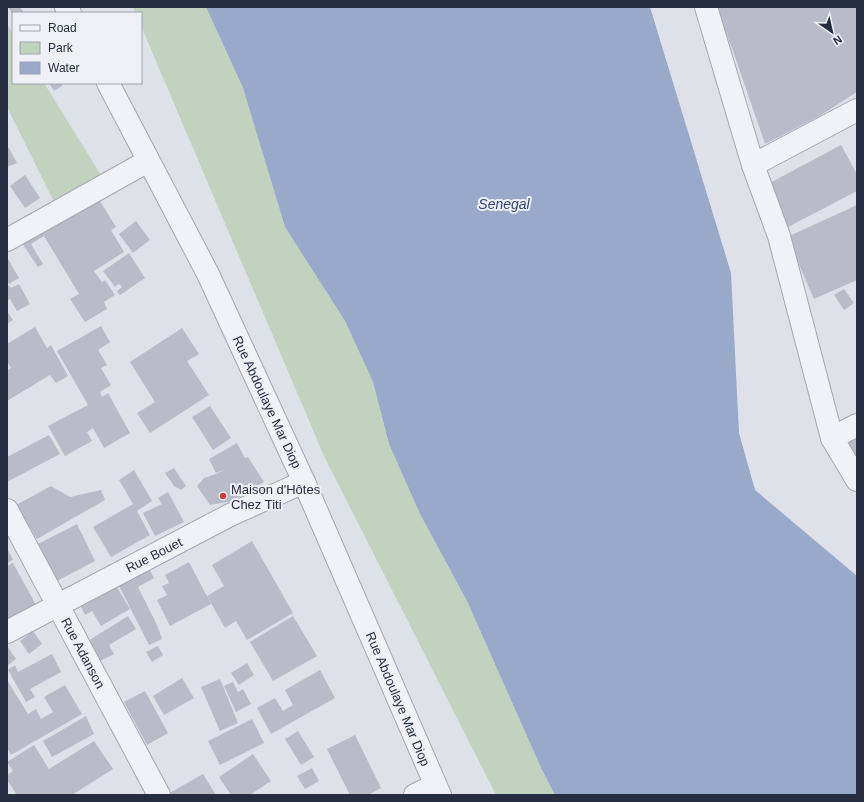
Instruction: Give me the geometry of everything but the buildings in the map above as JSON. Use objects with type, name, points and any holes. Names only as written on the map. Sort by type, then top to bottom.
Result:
[{"type":"street","points":[[706,7],[753,165],[779,236],[832,438],[857,480]]},
{"type":"street","name":"Rue Abdoulaye Mar Diop","points":[[109,84],[208,274],[304,482],[437,790]]},
{"type":"street","points":[[753,165],[857,110]]},
{"type":"street","points":[[7,240],[148,161]]},
{"type":"street","points":[[832,438],[857,425]]},
{"type":"street","name":"Rue Bouet","points":[[7,632],[230,515],[304,482]]},
{"type":"street","name":"Rue Adanson","points":[[7,510],[159,795]]},
{"type":"street","points":[[415,795],[437,790]]},
{"type":"green space","points":[[133,7],[206,7],[243,88],[285,227],[345,321],[373,382],[389,444],[420,514],[467,601],[542,770],[555,795],[496,795],[324,456],[142,28],[142,12],[135,12]]},
{"type":"green space","points":[[7,24],[12,32],[12,84],[45,84],[101,175],[53,200],[7,107]]},
{"type":"water","name":"Senegal","points":[[206,7],[650,7],[731,273],[739,433],[755,490],[857,576],[857,795],[555,795],[542,770],[467,601],[420,514],[389,444],[373,382],[345,321],[285,227],[243,88]]},
{"type":"place","name":"Maison d'Hôtes Chez Titi","points":[[223,496]]}]
